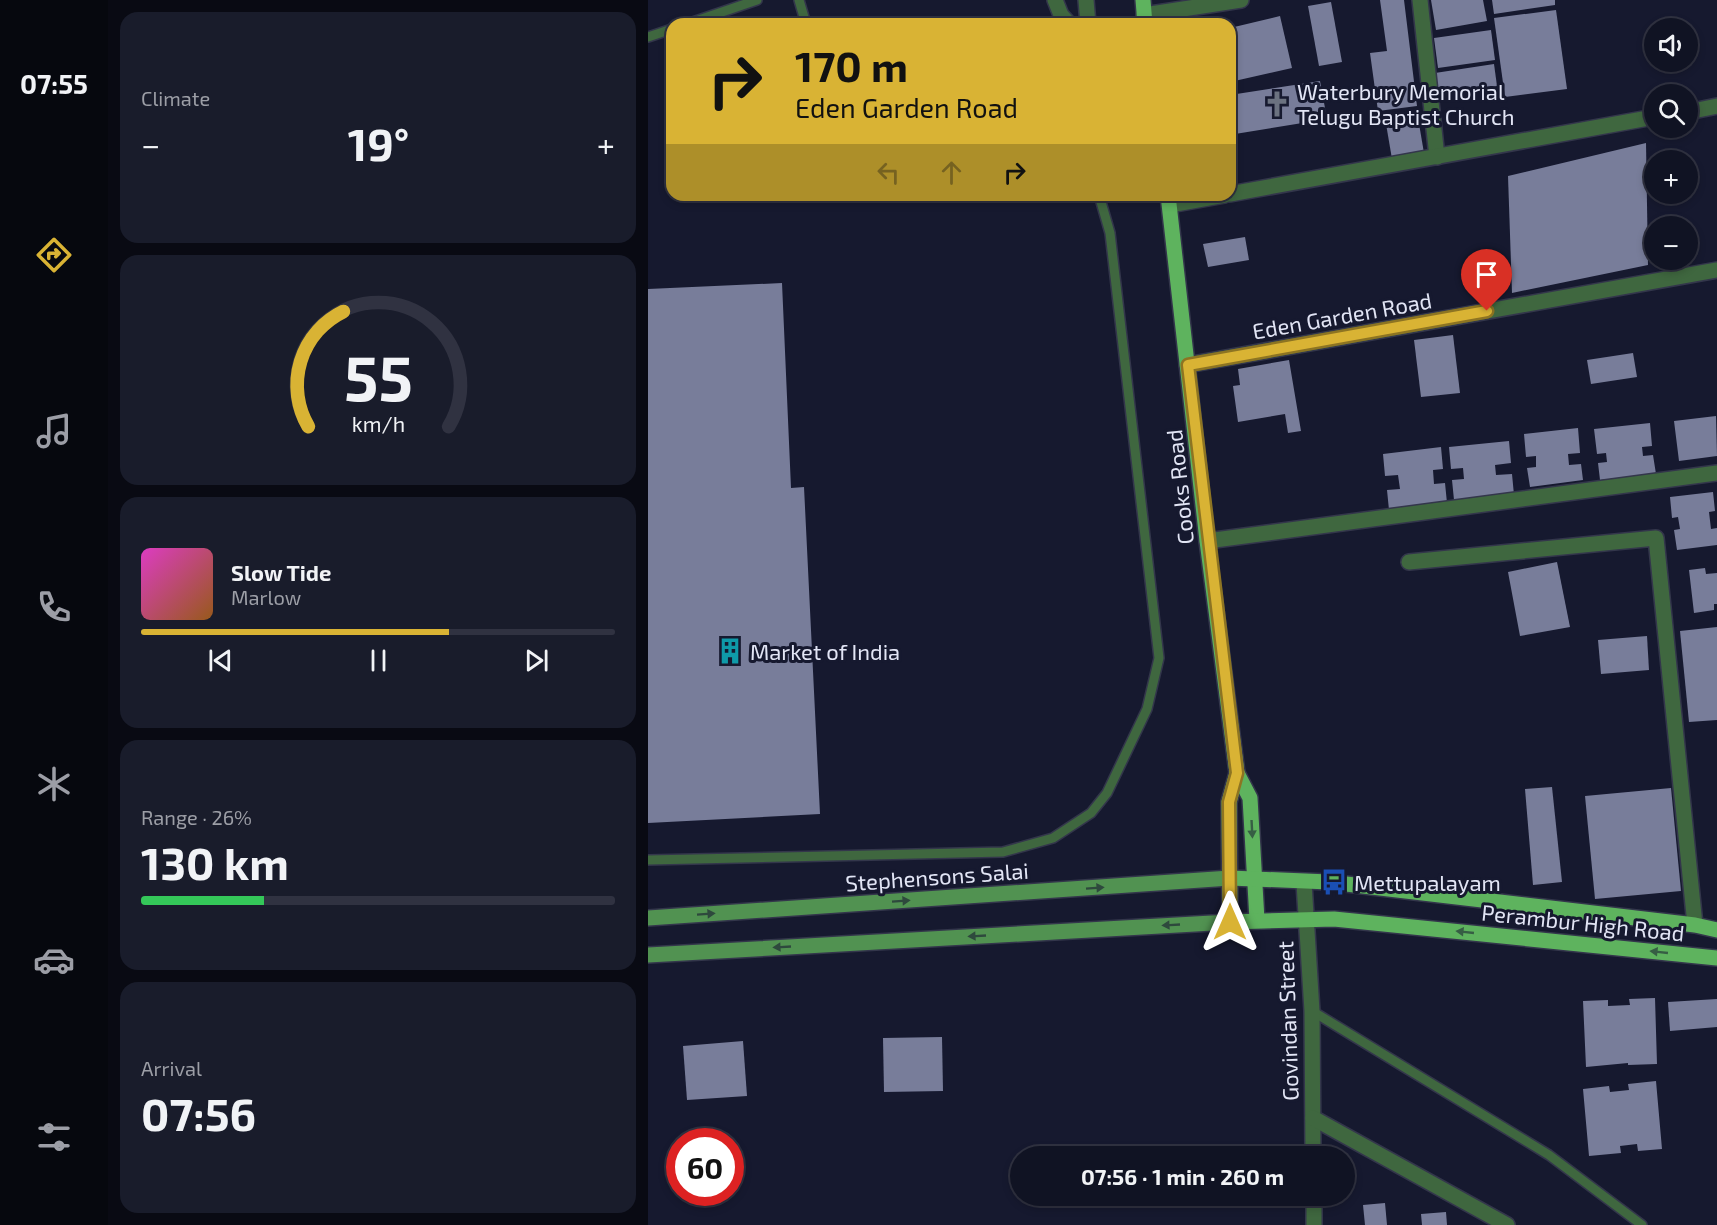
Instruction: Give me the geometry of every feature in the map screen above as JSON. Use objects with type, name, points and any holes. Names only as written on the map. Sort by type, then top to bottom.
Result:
[{"type":"main road","name":"Cooks Road","points":[[1169,201],[1207,541],[1237,773],[1250,798],[1257,920]]},
{"type":"main road","name":"Cooks Road","points":[[1230,922],[1229,802],[1237,773]]},
{"type":"main road","name":"Perambur High Road","points":[[1230,878],[1305,883],[1329,882],[1695,925],[1717,930]]},
{"type":"main road","name":"Stephensons Salai","points":[[648,918],[1230,878]]},
{"type":"main road","name":"Perambur High Road","points":[[1230,922],[1334,919],[1717,958]]},
{"type":"main road","points":[[648,955],[1230,922]]},
{"type":"street","points":[[1055,0],[1064,18]]},
{"type":"street","points":[[1086,0],[1088,18]]},
{"type":"street","points":[[1144,13],[1241,0]]},
{"type":"street","points":[[1420,0],[1437,157]]},
{"type":"street","points":[[1698,109],[1717,106]]},
{"type":"street","points":[[1236,193],[1644,119]]},
{"type":"street","name":"Eden Garden Road","points":[[1188,365],[1717,270]]},
{"type":"street","points":[[1207,541],[1717,473]]},
{"type":"street","points":[[1409,562],[1656,538],[1695,925]]},
{"type":"street","name":"Govindan Street","points":[[1305,883],[1305,919],[1312,1011],[1313,1146]]},
{"type":"street","points":[[1313,1118],[1507,1225]]},
{"type":"street","points":[[1314,1206],[1314,1225]]},
{"type":"lane","points":[[705,18],[758,0]]},
{"type":"lane","points":[[799,0],[804,18]]},
{"type":"lane","points":[[648,37],[666,31]]},
{"type":"lane","points":[[648,860],[1003,852],[1053,838],[1091,813],[1107,794],[1147,709],[1159,658],[1110,233],[1101,201]]},
{"type":"lane","points":[[1312,1011],[1549,1155],[1642,1225]]},
{"type":"building","points":[[1380,0],[1404,0],[1417,106],[1378,111],[1370,53],[1387,51]]},
{"type":"building","points":[[1431,0],[1483,0],[1487,21],[1436,30]]},
{"type":"building","points":[[1492,0],[1555,0],[1555,5],[1494,14]]},
{"type":"building","points":[[1331,2],[1342,62],[1319,66],[1308,6]]},
{"type":"building","points":[[1556,10],[1567,89],[1505,97],[1494,18]]},
{"type":"building","points":[[1280,16],[1292,68],[1236,81],[1236,27]]},
{"type":"building","points":[[1491,30],[1495,60],[1438,68],[1434,38]]},
{"type":"building","points":[[1494,64],[1497,86],[1438,96],[1435,73]]},
{"type":"building","name":"Waterbury Memorial Telugu Baptist Church","points":[[1320,81],[1327,119],[1236,134],[1236,94]]},
{"type":"building","points":[[1417,112],[1424,153],[1392,159],[1385,118]]},
{"type":"building","points":[[1646,143],[1644,204],[1647,204],[1647,216],[1644,216],[1644,266],[1512,293],[1508,176]]},
{"type":"building","points":[[1245,237],[1249,260],[1208,267],[1203,244]]},
{"type":"building","name":"Market of India","points":[[782,283],[791,488],[804,487],[820,814],[648,823],[648,289]]},
{"type":"building","points":[[1453,335],[1460,393],[1421,397],[1414,340]]},
{"type":"building","points":[[1633,353],[1637,377],[1591,384],[1587,360]]},
{"type":"building","points":[[1289,360],[1301,431],[1288,433],[1285,414],[1238,422],[1233,386],[1240,385],[1238,369]]},
{"type":"building","points":[[1716,416],[1717,456],[1679,461],[1674,421]]},
{"type":"building","points":[[1650,423],[1652,446],[1642,447],[1643,456],[1653,455],[1656,474],[1600,480],[1598,463],[1607,462],[1606,453],[1597,454],[1594,429]]},
{"type":"building","points":[[1578,428],[1580,453],[1568,454],[1569,465],[1581,464],[1583,480],[1530,487],[1527,468],[1536,467],[1536,456],[1526,457],[1524,434]]},
{"type":"building","points":[[1509,441],[1511,463],[1495,465],[1496,475],[1512,474],[1514,495],[1454,500],[1452,480],[1464,479],[1463,468],[1451,469],[1449,447]]},
{"type":"building","points":[[1441,447],[1443,469],[1433,470],[1434,484],[1445,483],[1447,503],[1389,510],[1387,490],[1400,489],[1398,475],[1385,476],[1383,454]]},
{"type":"building","points":[[1713,492],[1715,511],[1709,512],[1711,529],[1717,528],[1717,545],[1677,550],[1674,530],[1680,529],[1678,517],[1672,518],[1670,497]]},
{"type":"building","points":[[1557,562],[1570,627],[1520,636],[1508,572]]},
{"type":"building","points":[[1705,568],[1706,574],[1717,573],[1717,604],[1714,604],[1714,610],[1694,613],[1689,570]]},
{"type":"building","points":[[1717,627],[1717,720],[1689,722],[1680,631]]},
{"type":"building","points":[[1647,636],[1649,670],[1601,674],[1598,640]]},
{"type":"building","points":[[1552,787],[1562,882],[1533,885],[1525,789]]},
{"type":"building","points":[[1671,788],[1681,891],[1595,899],[1585,796]]},
{"type":"building","points":[[1655,998],[1657,1064],[1628,1065],[1628,1063],[1586,1067],[1583,1001],[1608,1000],[1608,1006],[1630,1005],[1629,999]]},
{"type":"building","points":[[1717,999],[1717,1027],[1670,1031],[1668,1002]]},
{"type":"building","points":[[942,1037],[943,1091],[884,1092],[883,1038]]},
{"type":"building","points":[[743,1041],[747,1096],[687,1100],[683,1046]]},
{"type":"building","points":[[1656,1081],[1662,1149],[1638,1151],[1637,1144],[1620,1146],[1621,1153],[1589,1156],[1583,1089],[1609,1086],[1610,1092],[1629,1090],[1628,1084]]},
{"type":"building","points":[[1385,1203],[1387,1225],[1365,1225],[1363,1205]]},
{"type":"building","points":[[1446,1212],[1447,1225],[1422,1225],[1421,1214]]},
{"type":"place","name":"Waterbury Memorial Telugu Baptist Church","points":[[1277,104]]},
{"type":"place","name":"Market of India","points":[[730,651]]},
{"type":"place","name":"Mettupalayam","points":[[1334,882]]},
{"type":"route","points":[[1230,922],[1229,802],[1237,773],[1207,541],[1188,365],[1487,311]]}]
